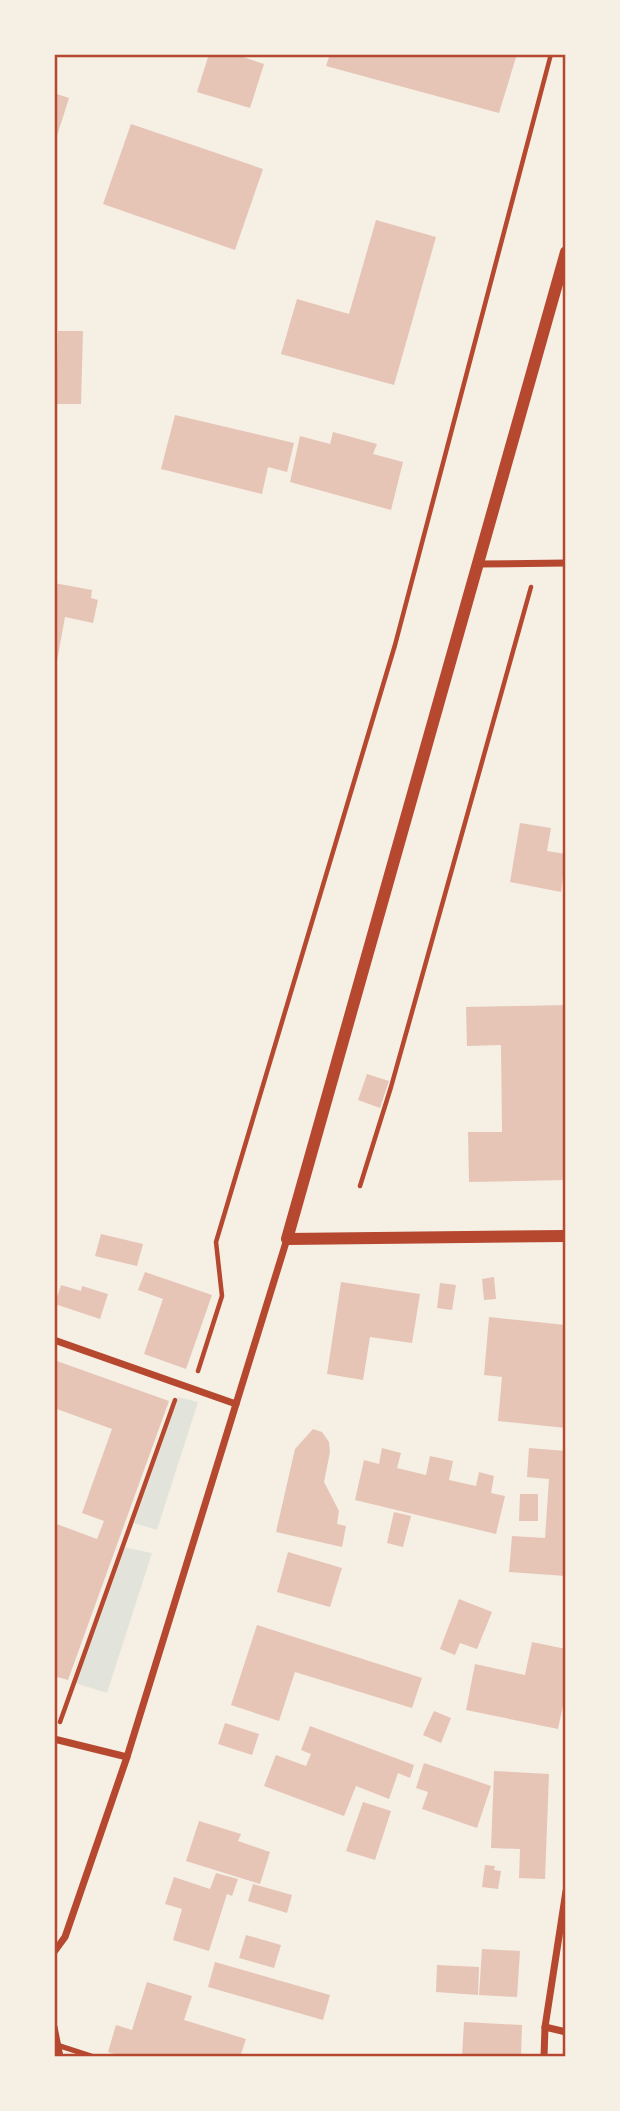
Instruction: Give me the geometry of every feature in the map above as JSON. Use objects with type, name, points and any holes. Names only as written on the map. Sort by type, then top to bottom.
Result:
[{"type":"street","points":[[54,1952],[65,1937],[127,1757],[287,1239],[566,252]]},
{"type":"street","points":[[477,564],[566,563]]},
{"type":"street","points":[[287,1239],[566,1236]]},
{"type":"street","points":[[54,1340],[236,1404]]},
{"type":"street","points":[[54,1739],[127,1757]]},
{"type":"street","points":[[544,2057],[545,2028],[566,1891]]},
{"type":"street","points":[[54,2027],[60,2057]]},
{"type":"street","points":[[545,2028],[566,2032]]},
{"type":"lane","points":[[57,2045],[94,2057]]},
{"type":"path","points":[[59,1725],[178,1394],[192,1388],[222,1296],[216,1242],[395,645],[551,54]]},
{"type":"path","points":[[360,1186],[391,1087],[531,587]]},
{"type":"shaded area","points":[[178,1397],[198,1402],[157,1530],[134,1523]]},
{"type":"shaded area","points":[[123,1547],[152,1553],[107,1693],[75,1683]]},
{"type":"building","points":[[209,54],[234,54],[264,64],[250,108],[197,92]]},
{"type":"building","points":[[330,54],[517,54],[499,113],[326,66]]},
{"type":"building","points":[[54,93],[69,98],[55,142],[54,142]]},
{"type":"building","points":[[131,124],[263,169],[235,250],[103,204]]},
{"type":"building","points":[[376,220],[436,237],[394,385],[281,354],[297,299],[349,314]]},
{"type":"building","points":[[58,331],[83,331],[81,404],[56,404]]},
{"type":"building","points":[[175,415],[294,443],[287,472],[268,467],[262,494],[161,469]]},
{"type":"building","points":[[333,432],[377,444],[373,454],[403,462],[391,510],[290,482],[300,436],[330,444]]},
{"type":"building","points":[[54,583],[92,590],[91,598],[98,600],[93,623],[65,617],[57,661],[54,660]]},
{"type":"building","points":[[520,823],[551,828],[547,851],[566,854],[561,892],[510,882]]},
{"type":"building","points":[[566,1005],[566,1180],[469,1182],[468,1132],[502,1132],[501,1045],[467,1046],[466,1007]]},
{"type":"building","points":[[367,1074],[389,1081],[380,1108],[358,1100]]},
{"type":"building","points":[[101,1234],[143,1244],[137,1266],[95,1256]]},
{"type":"building","points":[[145,1272],[212,1295],[186,1369],[144,1354],[163,1299],[138,1290]]},
{"type":"building","points":[[494,1277],[496,1299],[484,1300],[482,1279]]},
{"type":"building","points":[[341,1282],[420,1294],[412,1343],[370,1337],[363,1380],[327,1374]]},
{"type":"building","points":[[440,1283],[456,1285],[452,1310],[437,1308]]},
{"type":"building","points":[[61,1285],[81,1291],[82,1286],[108,1294],[100,1319],[55,1304]]},
{"type":"building","points":[[489,1317],[566,1325],[566,1428],[498,1421],[502,1377],[484,1375]]},
{"type":"building","points":[[54,1360],[169,1401],[68,1680],[54,1676],[54,1523],[97,1539],[104,1521],[82,1513],[112,1429],[54,1408],[54,1380],[57,1371],[54,1377]]},
{"type":"building","points":[[313,1429],[322,1432],[329,1442],[330,1452],[324,1482],[339,1511],[337,1524],[346,1526],[342,1547],[276,1532],[295,1449]]},
{"type":"building","points":[[382,1448],[401,1453],[397,1468],[426,1475],[430,1456],[453,1461],[449,1480],[476,1486],[479,1472],[494,1476],[491,1493],[505,1496],[496,1534],[355,1500],[364,1460],[379,1464]]},
{"type":"building","points":[[529,1448],[566,1451],[566,1576],[509,1572],[512,1536],[545,1538],[549,1479],[527,1477]]},
{"type":"building","points":[[520,1494],[538,1494],[538,1521],[519,1521]]},
{"type":"building","points":[[394,1512],[411,1516],[403,1547],[387,1543]]},
{"type":"building","points":[[288,1552],[342,1568],[330,1607],[277,1592]]},
{"type":"building","points":[[459,1599],[492,1612],[477,1649],[460,1643],[455,1655],[440,1649]]},
{"type":"building","points":[[257,1625],[422,1678],[412,1708],[295,1672],[279,1721],[231,1705]]},
{"type":"building","points":[[532,1642],[566,1649],[566,1692],[558,1729],[466,1710],[475,1664],[525,1675]]},
{"type":"building","points":[[434,1711],[451,1718],[441,1743],[423,1735]]},
{"type":"building","points":[[225,1723],[259,1734],[252,1755],[218,1744]]},
{"type":"building","points":[[310,1726],[414,1765],[410,1778],[398,1773],[389,1799],[356,1786],[344,1816],[264,1786],[276,1755],[306,1766],[311,1754],[301,1750]]},
{"type":"building","points":[[424,1763],[491,1786],[477,1828],[422,1809],[428,1792],[416,1788]]},
{"type":"building","points":[[494,1771],[549,1774],[545,1879],[519,1878],[520,1849],[491,1848]]},
{"type":"building","points":[[363,1802],[391,1811],[375,1860],[346,1851]]},
{"type":"building","points":[[199,1821],[241,1834],[238,1841],[270,1852],[260,1884],[186,1861]]},
{"type":"building","points":[[485,1865],[495,1866],[494,1870],[501,1871],[498,1889],[482,1887]]},
{"type":"building","points":[[216,1873],[238,1879],[232,1896],[227,1894],[209,1951],[173,1940],[182,1909],[165,1904],[174,1877],[210,1889]]},
{"type":"building","points":[[253,1884],[292,1895],[287,1913],[248,1901]]},
{"type":"building","points":[[246,1935],[281,1945],[274,1968],[239,1958]]},
{"type":"building","points":[[482,1949],[520,1951],[517,1997],[479,1995]]},
{"type":"building","points":[[215,1962],[330,1995],[323,2020],[208,1987]]},
{"type":"building","points":[[437,1965],[479,1967],[478,1995],[436,1992]]},
{"type":"building","points":[[147,1982],[192,1996],[184,2020],[246,2039],[240,2057],[124,2057],[108,2052],[116,2025],[132,2030]]},
{"type":"building","points":[[464,2022],[522,2025],[521,2057],[462,2057]]}]
